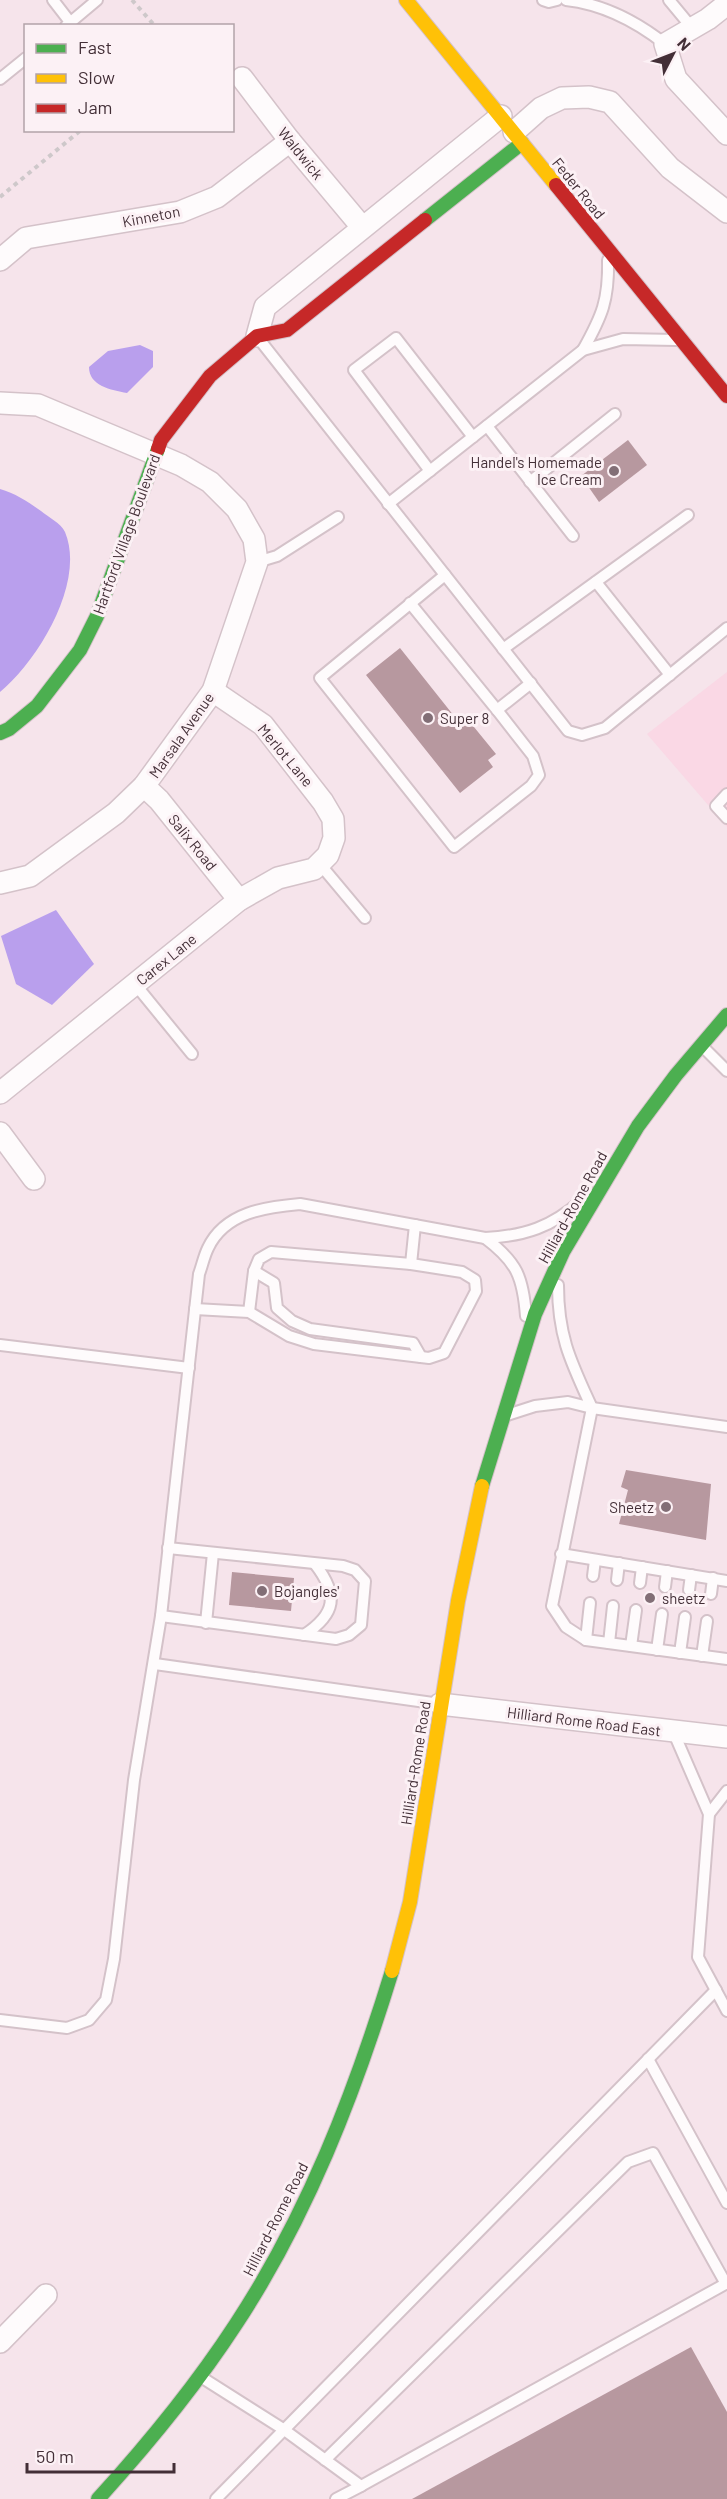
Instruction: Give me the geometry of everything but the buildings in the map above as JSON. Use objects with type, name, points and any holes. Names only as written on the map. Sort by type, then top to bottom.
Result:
[{"type":"main road","name":"Feder Road","points":[[406,0],[727,396]]},
{"type":"main road","name":"Hartford Village Boulevard","points":[[0,733],[9,729],[37,706],[80,650],[97,616],[161,440],[210,376],[257,336],[287,330],[512,130]]},
{"type":"main road","name":"Hilliard-Rome Road","points":[[98,2499],[152,2439],[200,2377],[269,2271],[306,2201],[362,2068],[402,1938],[410,1902],[458,1601],[485,1473],[536,1314],[558,1262],[655,1101],[727,1016]]},
{"type":"street","points":[[727,4],[693,29],[665,44],[676,79],[727,134]]},
{"type":"street","name":"Waldwick","points":[[242,78],[290,141],[362,227]]},
{"type":"street","points":[[257,336],[264,307],[362,227],[512,130],[541,108],[562,98],[589,97],[610,102],[670,168],[727,212]]},
{"type":"street","name":"Kinneton","points":[[0,260],[26,238],[180,212],[208,201],[217,197],[290,141]]},
{"type":"street","points":[[0,403],[38,405],[181,465],[210,482],[237,509],[254,539],[257,562]]},
{"type":"street","name":"Marsala Avenue","points":[[0,883],[30,876],[116,813],[144,786],[213,691],[257,562]]},
{"type":"street","name":"Merlot Lane","points":[[213,691],[263,725],[323,802],[333,819],[334,837],[328,855],[319,863]]},
{"type":"street","name":"Salix Road","points":[[144,786],[159,800],[239,900]]},
{"type":"street","name":"Carex Lane","points":[[0,1093],[239,900],[278,878],[314,869],[319,863]]},
{"type":"street","points":[[0,1133],[34,1179]]},
{"type":"street","name":"Hilliard Rome Road East","points":[[440,1704],[727,1737]]},
{"type":"street","points":[[0,2342],[46,2295]]},
{"type":"lane","points":[[53,0],[68,24],[97,0]]},
{"type":"lane","points":[[543,0],[549,2],[558,0]]},
{"type":"lane","points":[[566,0],[612,12],[643,27],[665,44]]},
{"type":"lane","points":[[669,0],[693,29]]},
{"type":"lane","points":[[0,79],[24,60]]},
{"type":"lane","points":[[583,350],[598,322],[607,295],[608,250]]},
{"type":"lane","points":[[257,336],[568,731],[582,735],[605,728],[727,628]]},
{"type":"lane","points":[[430,471],[354,370],[396,338],[473,437]]},
{"type":"lane","points":[[388,504],[583,350],[623,339],[681,340]]},
{"type":"lane","points":[[530,482],[615,414]]},
{"type":"lane","points":[[487,426],[573,536]]},
{"type":"lane","points":[[503,649],[688,515]]},
{"type":"lane","points":[[257,562],[277,556],[338,517]]},
{"type":"lane","points":[[410,603],[533,756],[539,775],[531,786],[454,848],[320,678],[410,603],[444,575]]},
{"type":"lane","points":[[596,582],[670,675]]},
{"type":"lane","points":[[497,710],[531,683]]},
{"type":"lane","points":[[727,794],[716,806],[727,818]]},
{"type":"lane","points":[[319,863],[364,918]]},
{"type":"lane","points":[[135,984],[192,1054]]},
{"type":"lane","points":[[702,1046],[727,1071]]},
{"type":"lane","points":[[0,2020],[67,2028],[89,2020],[106,2000],[114,1959],[134,1780],[155,1664],[199,1274],[208,1247],[220,1231],[233,1220],[255,1210],[300,1204],[485,1238],[511,1237],[532,1232],[557,1219],[580,1203],[608,1176]]},
{"type":"lane","points":[[411,1264],[414,1225]]},
{"type":"lane","points":[[485,1238],[502,1251],[520,1276],[528,1339]]},
{"type":"lane","points":[[195,1309],[249,1312],[289,1336],[314,1344],[429,1358],[444,1353],[476,1291],[475,1280],[462,1272],[411,1264],[271,1252],[259,1259],[254,1271],[249,1312]]},
{"type":"lane","points":[[558,1262],[558,1312],[565,1349],[592,1408],[552,1606],[566,1627],[586,1640],[727,1659]]},
{"type":"lane","points":[[254,1271],[274,1283],[277,1308],[292,1321],[310,1329],[413,1343],[421,1357]]},
{"type":"lane","points":[[0,1345],[189,1368]]},
{"type":"lane","points":[[503,1416],[535,1406],[568,1402],[592,1408],[727,1427]]},
{"type":"lane","points":[[161,1616],[336,1639],[349,1635],[362,1625],[364,1581],[356,1570],[343,1566],[168,1548]]},
{"type":"lane","points":[[206,1623],[213,1553]]},
{"type":"lane","points":[[561,1554],[727,1581]]},
{"type":"lane","points":[[593,1576],[595,1560]]},
{"type":"lane","points":[[617,1580],[619,1563]]},
{"type":"lane","points":[[304,1635],[320,1624],[330,1611],[331,1593],[327,1579],[315,1564]]},
{"type":"lane","points":[[640,1583],[642,1567]]},
{"type":"lane","points":[[665,1587],[667,1571]]},
{"type":"lane","points":[[689,1590],[691,1575]]},
{"type":"lane","points":[[711,1594],[712,1578]]},
{"type":"lane","points":[[586,1640],[590,1603]]},
{"type":"lane","points":[[609,1643],[613,1606]]},
{"type":"lane","points":[[631,1646],[636,1610]]},
{"type":"lane","points":[[657,1650],[662,1614]]},
{"type":"lane","points":[[680,1653],[685,1617]]},
{"type":"lane","points":[[702,1656],[707,1620]]},
{"type":"lane","points":[[155,1664],[440,1704]]},
{"type":"lane","points":[[673,1731],[709,1814],[698,1957],[727,2011]]},
{"type":"lane","points":[[709,1814],[727,1791]]},
{"type":"lane","points":[[216,2499],[716,1990]]},
{"type":"lane","points":[[648,2059],[727,2202]]},
{"type":"lane","points":[[325,2460],[627,2162],[653,2153],[727,2284],[336,2499]]},
{"type":"lane","points":[[200,2377],[283,2429],[361,2486]]},
{"type":"path","points":[[132,0],[153,24]]},
{"type":"path","points":[[0,197],[79,132]]},
{"type":"shaded area","points":[[140,345],[153,351],[153,367],[127,393],[102,386],[93,379],[89,367],[108,351]]},
{"type":"shaded area","points":[[0,489],[21,498],[57,523],[65,532],[70,552],[69,574],[55,619],[29,661],[0,692]]},
{"type":"shaded area","points":[[727,672],[727,827],[647,734]]},
{"type":"shaded area","points":[[56,910],[94,964],[52,1005],[16,984],[1,936]]},
{"type":"traffic: fast","points":[[425,220],[522,143]]},
{"type":"traffic: fast","points":[[0,733],[9,729],[37,706],[80,650],[97,616],[158,449]]},
{"type":"traffic: fast","points":[[482,1486],[535,1314],[563,1252],[638,1126],[676,1075],[727,1015]]},
{"type":"traffic: fast","points":[[98,2499],[188,2393],[262,2283],[307,2198],[345,2109],[392,1971]]},
{"type":"traffic: slow","points":[[406,0],[556,185]]},
{"type":"traffic: slow","points":[[392,1971],[410,1902],[458,1601],[482,1486]]},
{"type":"traffic: jam","points":[[556,185],[727,396]]},
{"type":"traffic: jam","points":[[158,449],[161,440],[210,376],[257,336],[287,330],[425,220]]},
{"type":"place","name":"Handel's Homemade Ice Cream","points":[[614,471]]},
{"type":"place","name":"Super 8","points":[[428,718]]},
{"type":"place","name":"Sheetz","points":[[666,1507]]},
{"type":"place","name":"Bojangles'","points":[[262,1591]]},
{"type":"place","name":"sheetz","points":[[650,1598]]}]
